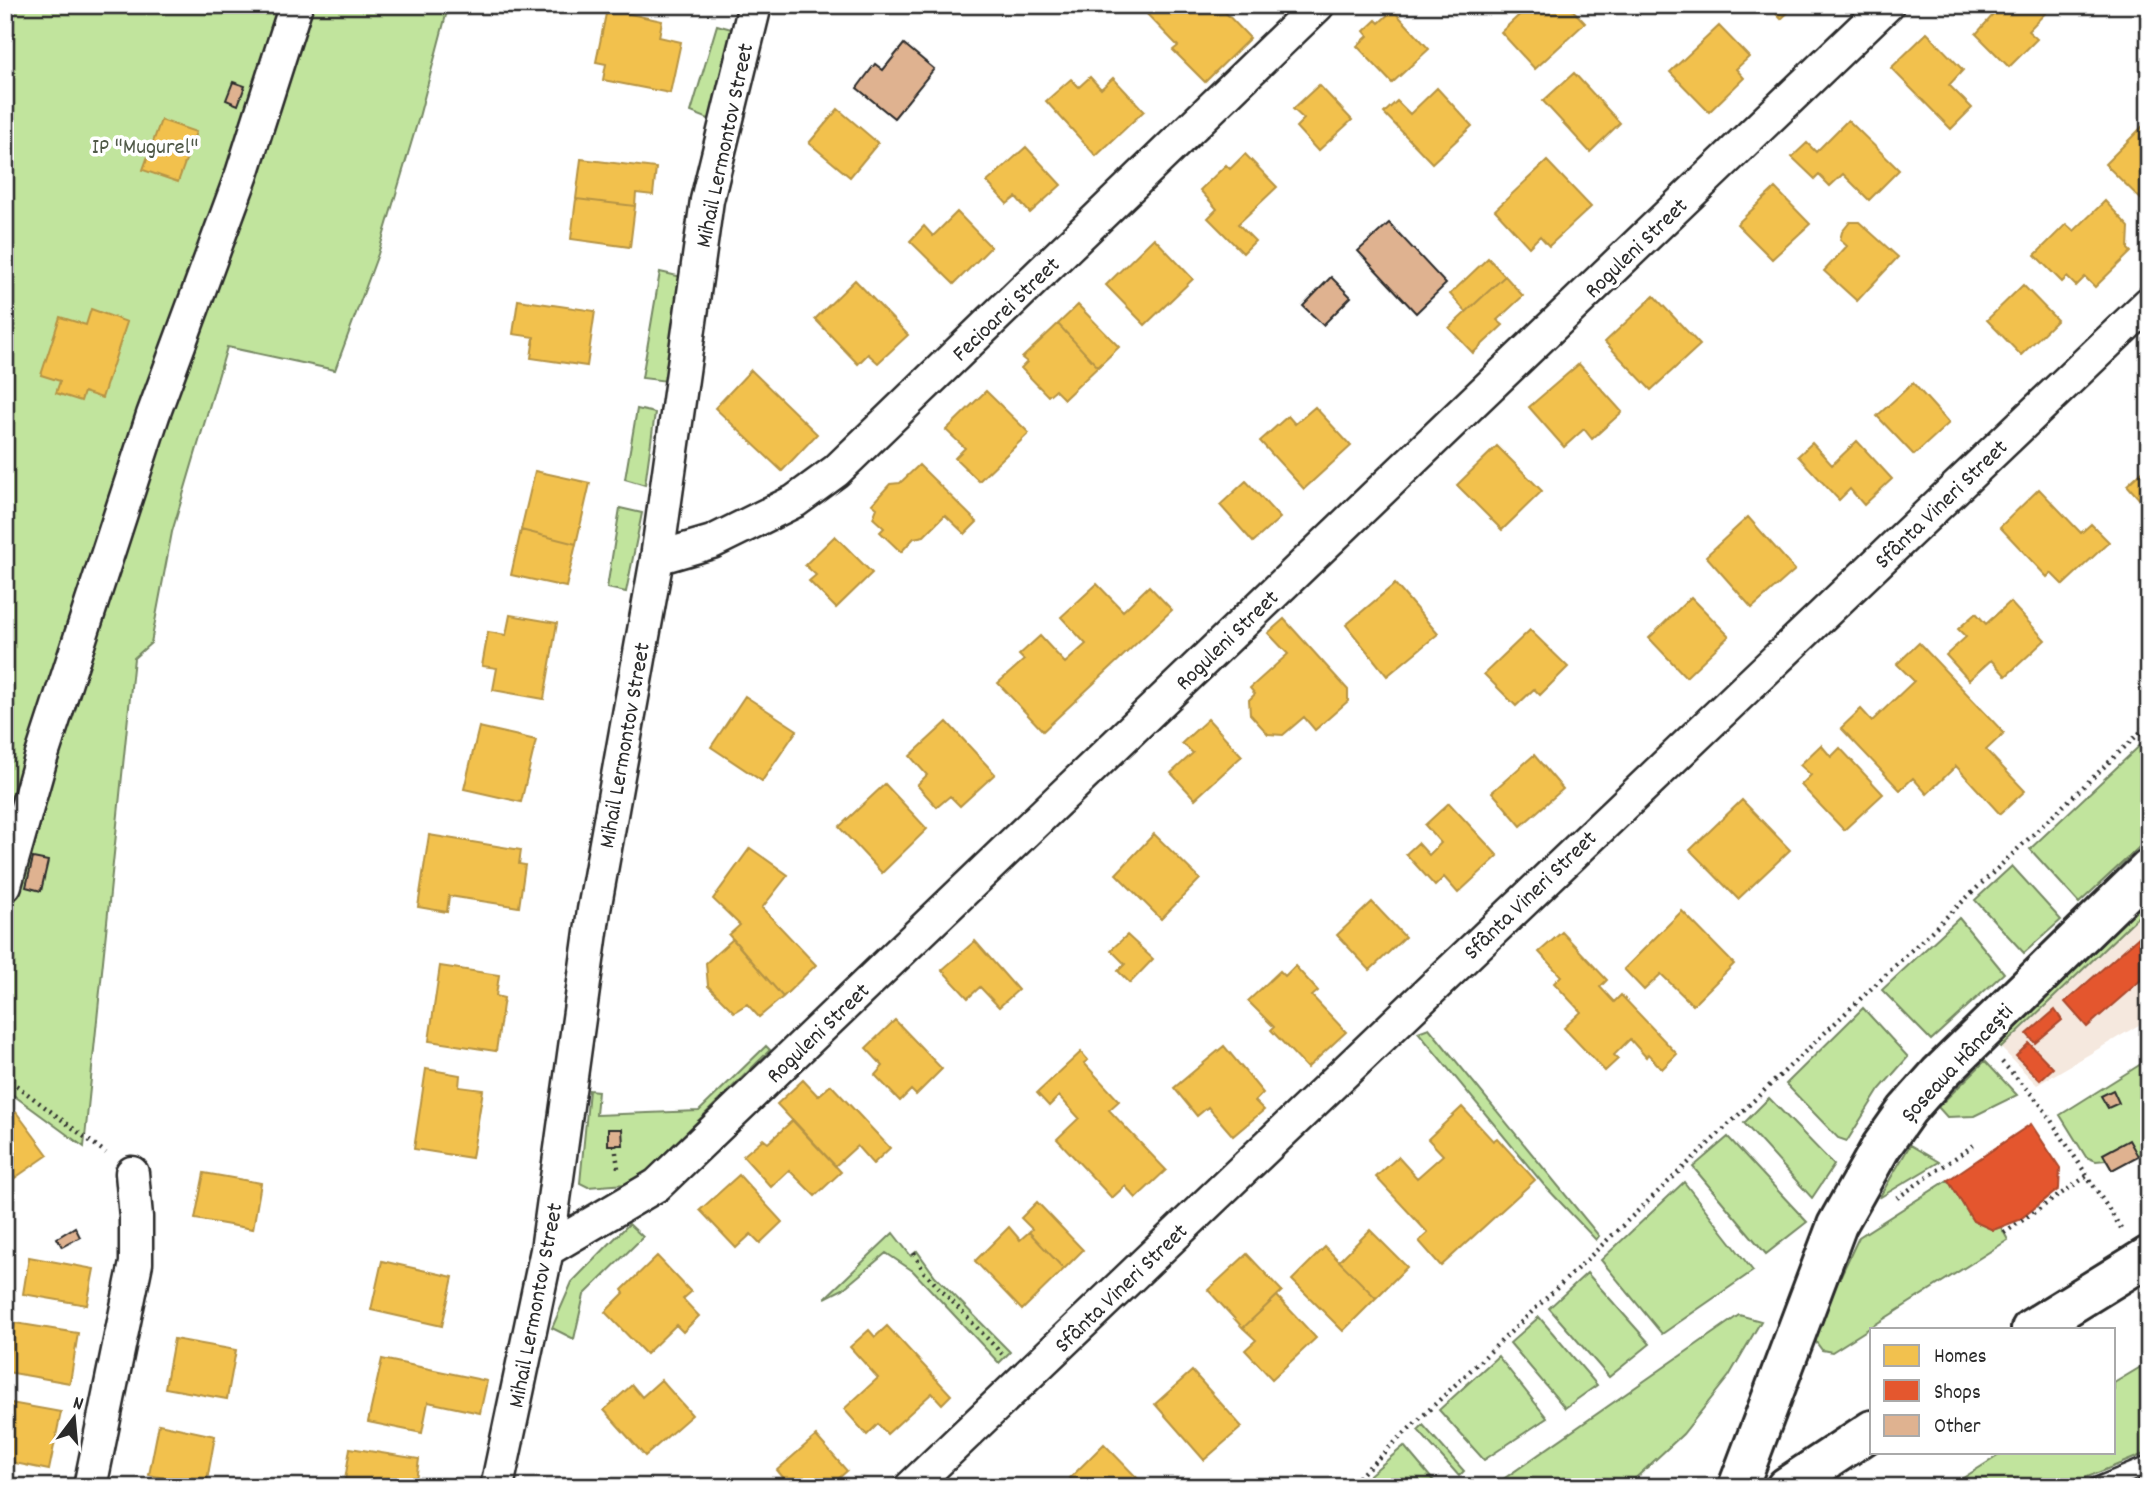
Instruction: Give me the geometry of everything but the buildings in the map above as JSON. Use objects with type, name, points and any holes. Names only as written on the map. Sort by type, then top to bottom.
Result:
[{"type":"main road","name":"Șoseaua Hâncești","points":[[1738,1487],[1837,1225],[1881,1147],[1907,1110],[1978,1035],[2149,869]]},
{"type":"main road","points":[[2033,1328],[2145,1258]]},
{"type":"main road","points":[[1786,1487],[1870,1431]]},
{"type":"street","name":"Mihail Lermontov Street","points":[[497,1487],[547,1250],[594,910],[657,558],[707,200],[755,5]]},
{"type":"street","name":"Fecioarei Street","points":[[657,558],[712,542],[795,501],[836,471],[1318,5]]},
{"type":"street","name":"Roguleni Street","points":[[547,1250],[657,1185],[1887,5]]},
{"type":"street","points":[[5,886],[41,758],[140,455],[242,174],[292,6]]},
{"type":"street","name":"Sfânta Vineri Street","points":[[911,1487],[2149,303]]},
{"type":"street","points":[[90,1487],[136,1263],[132,1173]]},
{"type":"lane","points":[[2096,1487],[2149,1465]]},
{"type":"path","points":[[1348,1487],[2149,724]]},
{"type":"path","points":[[1978,1035],[2041,1105],[2145,1258]]},
{"type":"path","points":[[5,1077],[132,1173]]},
{"type":"path","points":[[1837,1225],[1876,1212],[1977,1143]]},
{"type":"path","points":[[2004,1233],[2087,1176]]},
{"type":"path","points":[[914,1253],[934,1284],[1025,1378]]},
{"type":"path","points":[[1356,1479],[1364,1487]]},
{"type":"shaded area","points":[[2149,906],[2149,1019],[2037,1085],[2001,1048]]},
{"type":"green space","name":"IP \"Mugurel\"","points":[[5,5],[459,5],[446,15],[378,254],[335,370],[227,347],[172,532],[151,643],[134,658],[84,1147],[5,1089]]},
{"type":"green space","points":[[717,25],[735,30],[716,122],[691,112]]},
{"type":"green space","points":[[660,272],[682,277],[667,381],[642,378]]},
{"type":"green space","points":[[637,409],[655,413],[645,485],[625,479]]},
{"type":"green space","points":[[620,508],[642,513],[626,592],[607,588]]},
{"type":"green space","points":[[2149,737],[2149,838],[2079,903],[2030,849]]},
{"type":"green space","points":[[2012,866],[2061,920],[2024,953],[1975,900]]},
{"type":"green space","points":[[2149,894],[2149,906],[2001,1048],[1998,1044]]},
{"type":"green space","points":[[1959,918],[2004,973],[1931,1040],[1882,990]]},
{"type":"green space","points":[[1863,1008],[1908,1057],[1879,1090],[1847,1141],[1838,1138],[1786,1084]]},
{"type":"green space","points":[[1429,1028],[1599,1236],[1596,1240],[1544,1185],[1418,1032]]},
{"type":"green space","points":[[766,1046],[770,1050],[645,1173],[626,1184],[588,1187],[580,1183],[589,1090],[598,1091],[596,1115],[699,1111]]},
{"type":"green space","points":[[2149,1059],[2149,1149],[2112,1170],[2106,1160],[2096,1161],[2086,1157],[2060,1115]]},
{"type":"green space","points":[[1985,1061],[2017,1095],[1974,1116],[1947,1117],[1938,1107]]},
{"type":"green space","points":[[1769,1098],[1834,1165],[1812,1198],[1744,1123]]},
{"type":"green space","points":[[1728,1137],[1807,1222],[1766,1254],[1693,1167]]},
{"type":"green space","points":[[1910,1145],[1939,1162],[1879,1198]]},
{"type":"green space","points":[[1948,1180],[1973,1221],[1993,1230],[2001,1227],[2008,1240],[1832,1352],[1822,1350],[1816,1342],[1817,1326],[1859,1237]]},
{"type":"green space","points":[[1684,1182],[1753,1271],[1662,1334],[1601,1260]]},
{"type":"green space","points":[[629,1224],[643,1237],[584,1295],[574,1339],[552,1328],[572,1282]]},
{"type":"green space","points":[[893,1233],[911,1256],[917,1251],[935,1276],[1010,1352],[999,1363],[913,1271],[886,1253],[843,1289],[825,1298]]},
{"type":"green space","points":[[1587,1273],[1650,1344],[1609,1377],[1549,1308]]},
{"type":"green space","points":[[1739,1315],[1761,1321],[1729,1376],[1683,1434],[1626,1487],[1492,1487]]},
{"type":"green space","points":[[1539,1317],[1597,1385],[1565,1408],[1510,1343]]},
{"type":"green space","points":[[1498,1356],[1547,1418],[1484,1460],[1439,1410]]},
{"type":"green space","points":[[2149,1362],[2149,1452],[2063,1487],[1949,1487],[2001,1454],[2116,1454],[2116,1382]]},
{"type":"green space","points":[[1423,1425],[1464,1471],[1459,1476],[1418,1430]]},
{"type":"green space","points":[[1404,1446],[1437,1485],[1435,1487],[1374,1487],[1366,1478]]}]
